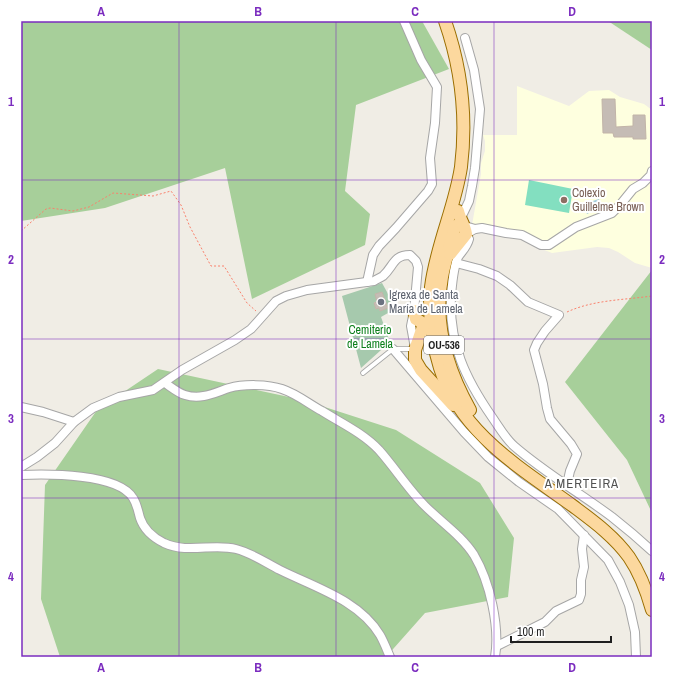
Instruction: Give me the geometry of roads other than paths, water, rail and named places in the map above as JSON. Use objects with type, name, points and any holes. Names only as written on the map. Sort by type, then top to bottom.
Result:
[{"type":"main road","name":"OU-536","points":[[445,21],[452,41],[460,79],[463,122],[461,167],[440,270],[439,318],[442,339],[450,370],[468,415],[481,436],[502,455],[595,522],[617,543],[629,558],[642,582],[652,610]]},
{"type":"main road","name":"OU-536","points":[[440,270],[453,232],[465,225],[468,106],[462,63],[452,21]]},
{"type":"main road","points":[[465,225],[440,270],[437,297],[430,323],[415,350],[415,360],[419,373],[468,415]]},
{"type":"main road","points":[[453,232],[465,225]]},
{"type":"main road","points":[[414,310],[416,319],[430,323]]},
{"type":"main road","name":"OU-536","points":[[430,323],[442,365]]},
{"type":"main road","points":[[419,373],[430,372],[442,365],[468,415]]},
{"type":"main road","name":"OU-536","points":[[468,415],[503,447],[612,530],[630,550],[644,570],[652,590]]},
{"type":"street","points":[[367,282],[372,255],[432,184],[430,158],[435,122],[437,87],[421,60],[404,21]]},
{"type":"street","points":[[465,38],[474,70],[480,109],[475,168],[465,225],[469,239],[468,245],[459,256],[456,263],[451,295],[452,326],[457,351],[470,381],[493,420],[513,445],[613,518],[652,550]]},
{"type":"street","points":[[465,225],[522,235],[541,245],[549,245],[576,227],[612,213],[633,189],[643,183],[652,171]]},
{"type":"street","points":[[21,467],[36,458],[55,443],[74,422],[93,408],[119,397],[153,390],[165,383],[188,366],[250,329],[276,301],[286,296],[307,290],[374,281],[383,275],[395,260],[402,255],[410,255],[416,261],[418,267],[411,326],[415,350]]},
{"type":"street","points":[[456,263],[479,269],[497,276],[510,285],[528,302],[559,315],[544,331],[534,350],[543,384],[546,408],[550,419],[571,444],[577,454],[568,480],[574,490]]},
{"type":"street","points":[[393,349],[419,373],[464,432],[488,457],[519,482],[558,509],[608,560],[630,605],[635,632],[636,657]]},
{"type":"street","points":[[165,383],[184,395],[199,398],[230,388],[269,386],[282,389],[297,396],[366,438],[379,450],[414,495],[436,518],[463,542],[474,555],[492,598],[497,646],[494,657]]},
{"type":"street","points":[[21,407],[74,422]]},
{"type":"street","points":[[21,475],[40,474],[92,478],[120,486],[128,491],[133,498],[140,520],[153,537],[172,546],[188,549],[226,547],[237,549],[322,588],[361,613],[372,623],[381,636],[390,657]]},
{"type":"street","points":[[497,646],[545,622],[556,612],[579,600],[584,567],[582,549],[584,534]]},
{"type":"lane","points":[[363,373],[393,349],[415,350]]},
{"type":"water","points":[[599,199],[602,206],[587,214],[583,204]]},
{"type":"place","name":"Colexio Guillelme Brown","points":[[564,200]]},
{"type":"place","name":"Igrexa de Santa María de Lamela","points":[[381,302]]},
{"type":"district","name":"A MERTEIRA","points":[[582,483]]},
{"type":"park label","name":"Cemiterio de Lamela","points":[[370,337]]}]
